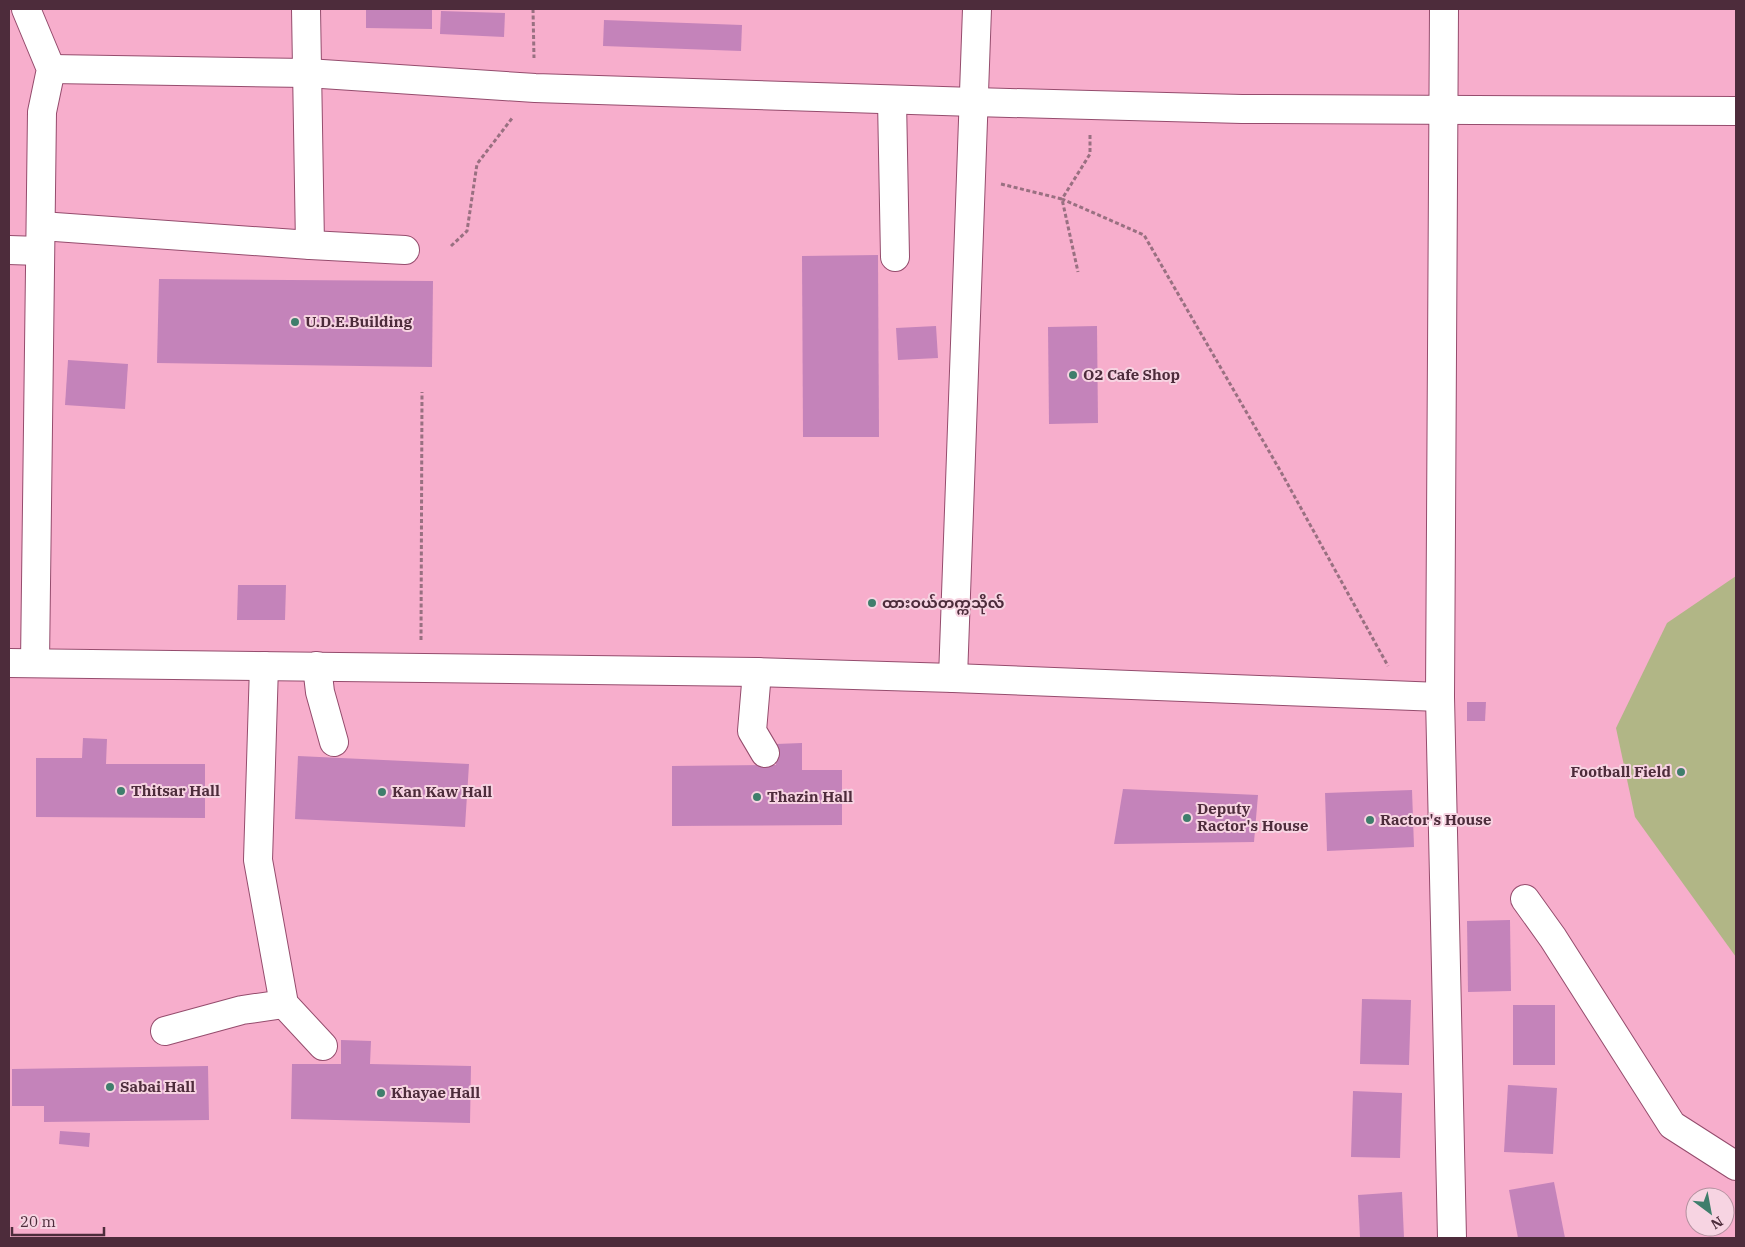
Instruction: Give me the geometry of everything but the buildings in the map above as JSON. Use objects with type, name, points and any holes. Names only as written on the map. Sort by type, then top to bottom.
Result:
[{"type":"street","points":[[26,9],[51,69],[42,112],[40,238],[22,663],[757,672],[1440,698]]},
{"type":"street","points":[[306,9],[310,244]]},
{"type":"street","points":[[953,678],[977,9]]},
{"type":"street","points":[[1444,9],[1440,698],[1452,1238]]},
{"type":"street","points":[[51,69],[306,73],[535,88],[1242,109],[1736,111]]},
{"type":"street","points":[[892,100],[895,257]]},
{"type":"street","points":[[9,250],[40,238],[310,244],[405,250]]},
{"type":"street","points":[[264,666],[258,860],[284,1004],[323,1046]]},
{"type":"street","points":[[317,666],[320,692],[334,742]]},
{"type":"street","points":[[757,672],[752,731],[765,753]]},
{"type":"street","points":[[1525,899],[1553,938],[1672,1126],[1736,1166]]},
{"type":"street","points":[[165,1031],[242,1010],[284,1004]]},
{"type":"path","points":[[450,246],[467,231],[477,164],[535,88],[533,9]]},
{"type":"path","points":[[1078,272],[1062,199],[1090,154],[1090,104]]},
{"type":"path","points":[[999,184],[1062,199],[1144,235],[1281,472],[1405,697]]},
{"type":"path","points":[[421,668],[422,392]]},
{"type":"shaded area","name":"ထားဝယ်တက္ကသိုလ်","points":[[9,9],[1736,9],[1736,1238],[9,1238]]},
{"type":"green space","name":"Football Field","points":[[1736,576],[1736,957],[1635,817],[1616,728],[1667,623]]},
{"type":"place","name":"U.D.E.Building","points":[[295,322]]},
{"type":"place","name":"O2 Cafe Shop","points":[[1073,375]]},
{"type":"place","name":"ထားဝယ်တက္ကသိုလ်","points":[[872,603]]},
{"type":"place","name":"Football Field","points":[[1681,772]]},
{"type":"place","name":"Thitsar Hall","points":[[121,791]]},
{"type":"place","name":"Kan Kaw Hall","points":[[382,792]]},
{"type":"place","name":"Thazin Hall","points":[[757,797]]},
{"type":"place","name":"Deputy Ractor's House","points":[[1187,818]]},
{"type":"place","name":"Ractor's House","points":[[1370,820]]},
{"type":"place","name":"Sabai Hall","points":[[110,1087]]},
{"type":"place","name":"Khayae Hall","points":[[381,1093]]}]
